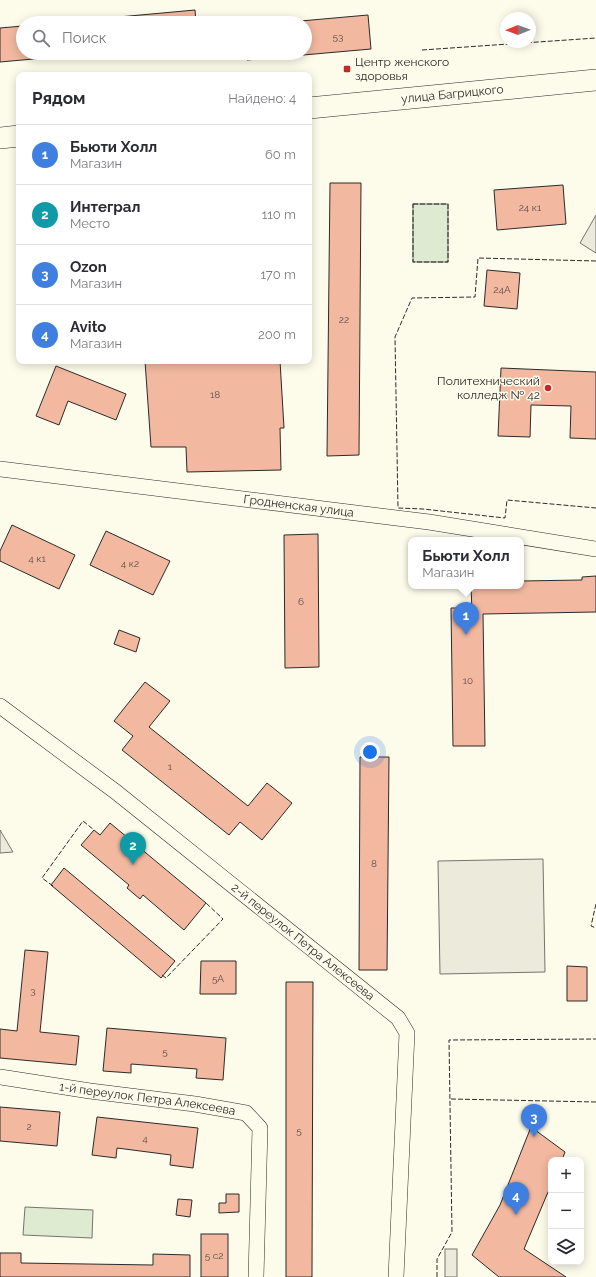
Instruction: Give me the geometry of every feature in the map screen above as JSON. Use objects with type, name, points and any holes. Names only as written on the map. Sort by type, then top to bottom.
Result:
[{"type":"street","name":"улица Багрицкого","points":[[312,108],[596,80]]},
{"type":"street","points":[[0,138],[16,136]]},
{"type":"street","name":"Гродненская улица","points":[[0,470],[429,522],[522,537]]},
{"type":"street","name":"Гродненская улица","points":[[524,537],[596,549]]},
{"type":"street","name":"2-й переулок Петра Алексеева","points":[[0,706],[116,792],[398,1018],[407,1033],[396,1277]]},
{"type":"street","name":"1-й переулок Петра Алексеева","points":[[0,1077],[90,1091],[195,1104],[246,1114],[260,1128],[256,1277]]},
{"type":"green space","points":[[413,204],[448,204],[448,262],[413,262]]},
{"type":"green space","points":[[25,1207],[93,1210],[92,1238],[23,1235]]},
{"type":"shaded area","points":[[596,215],[596,253],[580,243]]},
{"type":"shaded area","points":[[0,830],[13,852],[0,853]]},
{"type":"shaded area","points":[[543,859],[545,972],[440,974],[438,861]]},
{"type":"shaded area","points":[[445,1249],[457,1249],[457,1277],[445,1277]]},
{"type":"building","points":[[195,10],[195,16],[129,16]]},
{"type":"building","points":[[368,15],[371,49],[312,54],[312,20]]},
{"type":"building","points":[[16,27],[16,60],[22,60],[0,62],[0,28]]},
{"type":"building","points":[[330,183],[361,183],[359,455],[327,456]]},
{"type":"building","points":[[563,185],[566,224],[497,230],[494,190]]},
{"type":"building","points":[[487,270],[520,273],[517,309],[484,306]]},
{"type":"building","points":[[145,364],[280,364],[284,428],[280,428],[281,470],[187,472],[186,447],[151,447]]},
{"type":"building","points":[[56,366],[126,394],[116,420],[68,401],[59,425],[36,416]]},
{"type":"building","name":"Политехнический колледж № 42","points":[[501,368],[596,372],[596,439],[570,438],[571,406],[531,405],[530,437],[498,436]]},
{"type":"building","points":[[12,525],[75,555],[59,589],[0,561],[0,551]]},
{"type":"building","points":[[106,531],[170,561],[153,595],[90,565]]},
{"type":"building","points":[[318,534],[319,667],[285,668],[284,535]]},
{"type":"building","points":[[596,576],[596,612],[483,614],[485,746],[453,746],[451,608],[458,608],[459,613],[472,612],[471,589],[524,589],[524,581],[582,580],[582,577]]},
{"type":"building","points":[[119,630],[140,638],[136,652],[114,644]]},
{"type":"building","points":[[145,682],[170,701],[149,727],[248,806],[267,783],[292,803],[262,840],[240,822],[229,835],[122,750],[133,736],[114,721]]},
{"type":"building","points":[[360,757],[389,757],[387,970],[359,970]]},
{"type":"building","points":[[110,823],[206,903],[184,930],[143,895],[140,899],[127,888],[129,885],[81,845],[94,830],[100,835]]},
{"type":"building","points":[[64,868],[175,961],[161,978],[51,885]]},
{"type":"building","points":[[25,950],[48,952],[40,1032],[79,1036],[76,1065],[0,1058],[0,1029],[17,1031]]},
{"type":"building","points":[[201,961],[236,961],[236,994],[200,994]]},
{"type":"building","points":[[567,966],[587,967],[587,1001],[567,1001]]},
{"type":"building","points":[[286,982],[313,982],[312,1277],[286,1277]]},
{"type":"building","points":[[107,1028],[226,1038],[223,1080],[196,1078],[197,1069],[131,1064],[131,1073],[103,1071]]},
{"type":"building","points":[[0,1107],[60,1112],[57,1146],[0,1141]]},
{"type":"building","points":[[97,1117],[198,1128],[193,1168],[170,1165],[171,1155],[117,1148],[116,1158],[92,1155]]},
{"type":"building","points":[[531,1127],[565,1152],[563,1157],[548,1157],[548,1192],[524,1249],[566,1277],[499,1277],[472,1255],[500,1205]]},
{"type":"building","points":[[226,1194],[239,1194],[239,1212],[219,1213],[219,1203],[226,1203]]},
{"type":"building","points":[[178,1199],[192,1200],[190,1217],[176,1215]]},
{"type":"building","points":[[201,1234],[228,1234],[228,1277],[201,1277]]},
{"type":"building","points":[[0,1253],[21,1253],[21,1263],[153,1265],[153,1254],[190,1255],[190,1277],[0,1277]]},
{"type":"fence","points":[[422,50],[596,38]]},
{"type":"fence","points":[[413,204],[448,204],[448,262],[413,262],[413,204]]},
{"type":"fence","points":[[596,261],[478,258],[475,297],[412,298],[395,337],[398,508],[423,509],[505,518],[507,500],[596,508]]},
{"type":"fence","points":[[53,886],[42,878],[83,821],[94,830]]},
{"type":"fence","points":[[162,975],[166,978],[223,919],[206,903]]},
{"type":"fence","points":[[596,904],[591,926],[596,928]]},
{"type":"fence","points":[[437,1277],[437,1259],[452,1232],[449,1040],[596,1039]]},
{"type":"fence","points":[[451,1099],[596,1102]]},
{"type":"place","name":"Центр женского здоровья","points":[[347,69]]},
{"type":"place","name":"Политехнический колледж № 42","points":[[548,388]]},
{"type":"place","name":"Бьюти Холл","points":[[466,635]]},
{"type":"place","name":"Интеграл","points":[[133,865]]},
{"type":"place","name":"Ozon","points":[[534,1137]]},
{"type":"place","name":"Avito","points":[[516,1215]]}]
